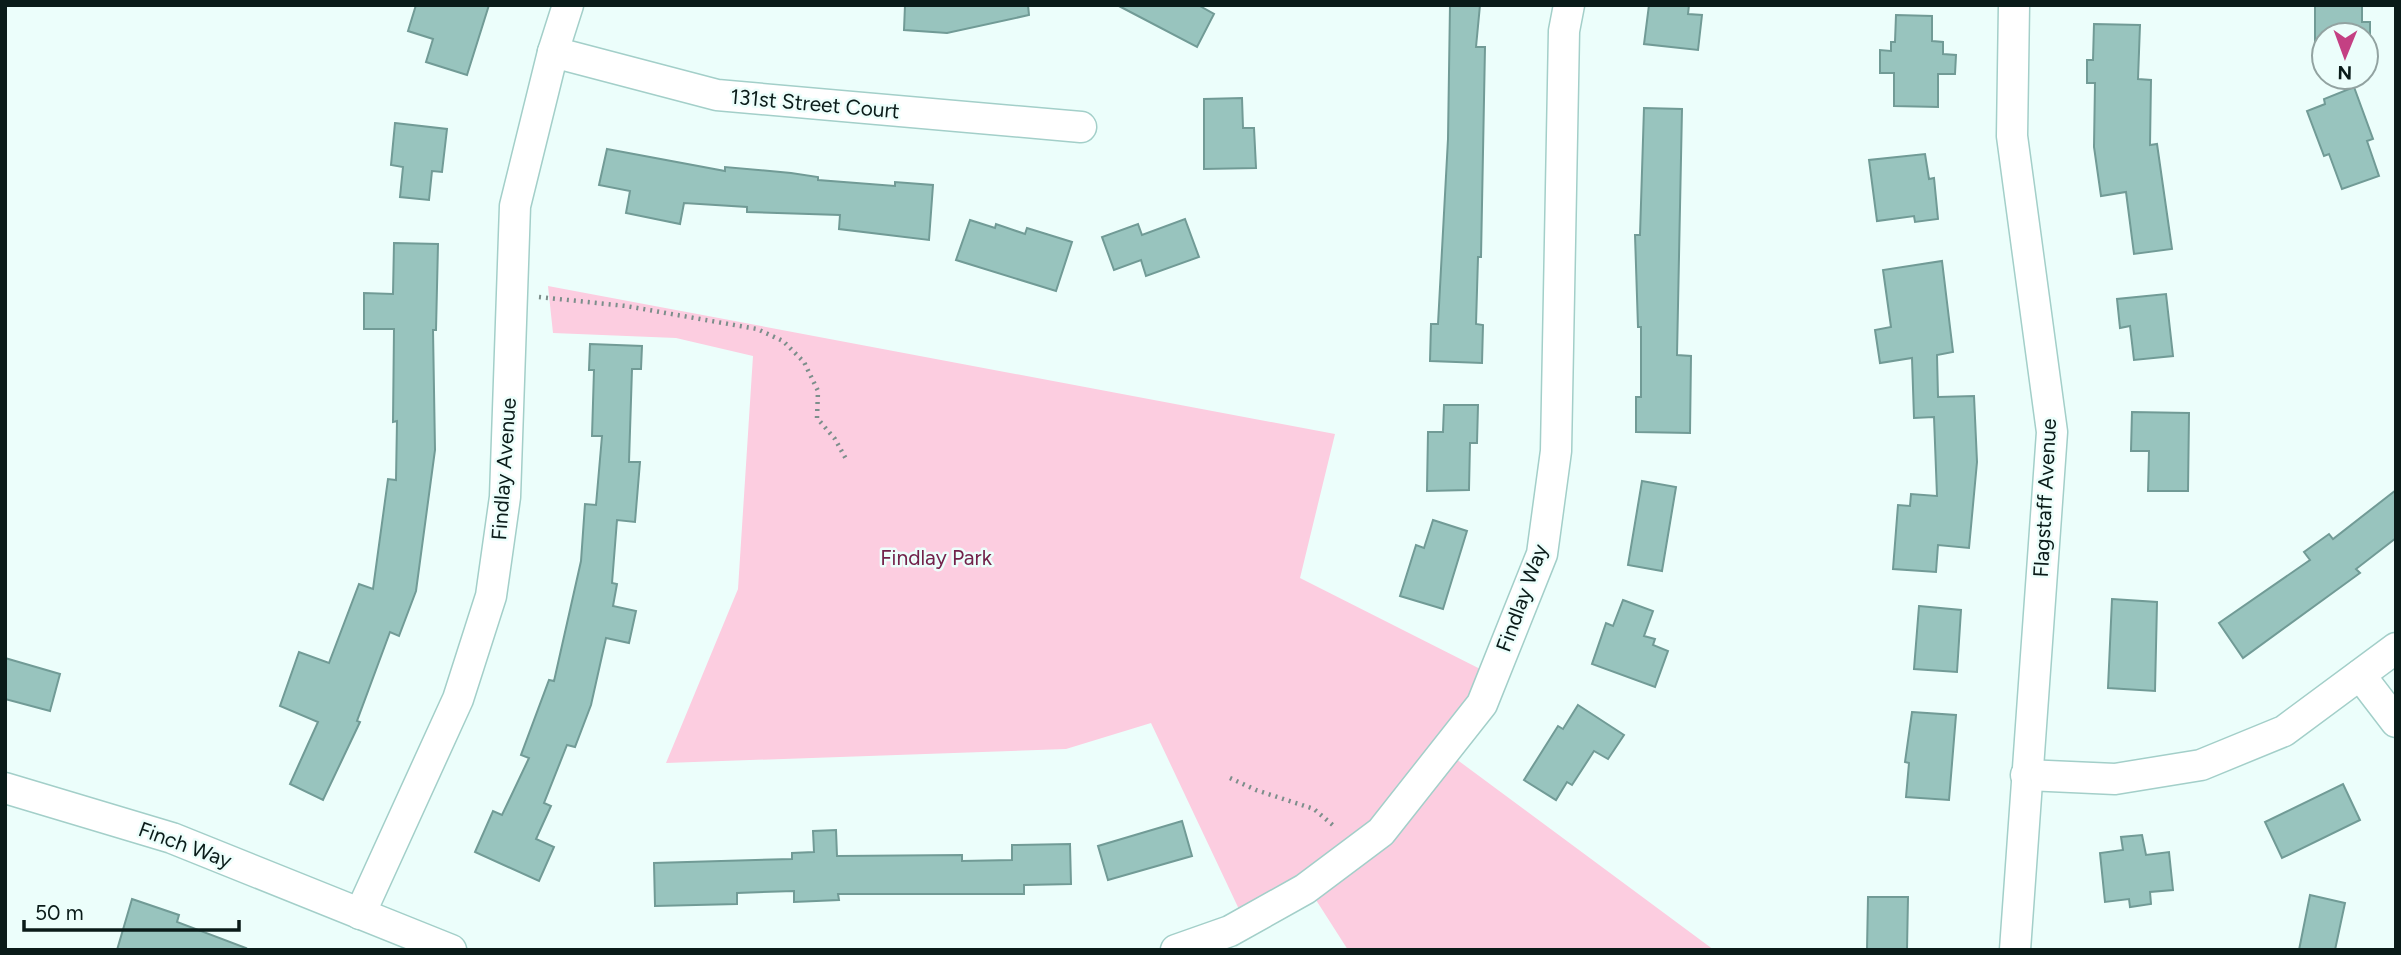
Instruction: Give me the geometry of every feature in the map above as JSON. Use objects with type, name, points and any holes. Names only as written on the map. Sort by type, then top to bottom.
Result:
[{"type":"street","name":"Findlay Avenue","points":[[360,914],[458,699],[491,596],[505,498],[515,206],[553,52],[568,5]]},
{"type":"street","name":"Findlay Way","points":[[1176,950],[1230,931],[1305,889],[1381,832],[1482,704],[1542,554],[1556,451],[1564,31],[1570,5]]},
{"type":"street","name":"Flagstaff Avenue","points":[[2014,5],[2011,136],[2052,432],[2015,950]]},
{"type":"street","name":"131st Street Court","points":[[553,52],[717,95],[1082,127]]},
{"type":"street","points":[[2026,775],[2115,779],[2201,765],[2284,731],[2396,648]]},
{"type":"street","points":[[2360,676],[2396,722]]},
{"type":"street","name":"Finch Way","points":[[5,789],[172,838],[360,914]]},
{"type":"street","points":[[360,914],[451,950]]},
{"type":"path","points":[[514,294],[626,306],[757,329],[783,341],[804,362],[818,391],[817,418],[835,439],[846,459]]},
{"type":"path","points":[[1230,778],[1256,790],[1314,809],[1335,827]]},
{"type":"green space","name":"Findlay Park","points":[[548,286],[1335,434],[1300,578],[1498,678],[1448,753],[1714,950],[1348,950],[1309,889],[1245,922],[1151,723],[1066,749],[666,763],[738,589],[753,356],[676,338],[553,333]]},
{"type":"building","points":[[416,5],[489,5],[467,75],[426,62],[433,39],[408,31]]},
{"type":"building","points":[[905,5],[1028,5],[1029,15],[947,33],[904,30]]},
{"type":"building","points":[[1117,5],[1198,5],[1214,14],[1197,47]]},
{"type":"building","points":[[1450,5],[1480,5],[1476,47],[1485,47],[1481,257],[1478,257],[1476,324],[1483,325],[1482,363],[1430,361],[1431,324],[1438,324],[1448,139]]},
{"type":"building","points":[[1649,5],[1689,5],[1688,14],[1702,15],[1698,50],[1644,44]]},
{"type":"building","points":[[2315,5],[2362,5],[2362,21],[2315,21]]},
{"type":"building","points":[[1896,15],[1932,16],[1932,41],[1943,42],[1943,54],[1956,55],[1955,74],[1938,74],[1938,107],[1894,106],[1894,73],[1880,73],[1880,50],[1891,51],[1891,42],[1895,42]]},
{"type":"building","points":[[2094,24],[2140,25],[2138,79],[2151,80],[2150,145],[2157,144],[2172,249],[2134,254],[2126,192],[2101,196],[2094,147],[2095,83],[2087,83],[2087,60],[2093,60]]},
{"type":"building","points":[[2344,91],[2355,91],[2373,139],[2367,141],[2379,176],[2342,189],[2329,154],[2324,156],[2307,111],[2325,104],[2324,99]]},
{"type":"building","points":[[1242,98],[1243,128],[1254,128],[1256,168],[1204,169],[1204,99]]},
{"type":"building","points":[[1644,108],[1682,109],[1677,355],[1691,356],[1690,433],[1636,432],[1636,397],[1641,397],[1641,327],[1638,327],[1635,235],[1640,235]]},
{"type":"building","points":[[395,123],[447,129],[442,172],[432,171],[429,200],[400,197],[403,167],[391,165]]},
{"type":"building","points":[[607,149],[725,171],[725,167],[791,173],[818,177],[818,180],[895,186],[895,182],[933,185],[929,240],[839,229],[840,215],[747,212],[747,207],[684,203],[680,224],[626,213],[630,191],[599,185]]},
{"type":"building","points":[[1925,154],[1929,179],[1934,178],[1938,219],[1915,222],[1914,216],[1877,221],[1869,160]]},
{"type":"building","points":[[1185,219],[1199,257],[1146,276],[1141,260],[1114,270],[1102,237],[1138,224],[1142,235]]},
{"type":"building","points":[[970,220],[995,228],[996,224],[1025,234],[1027,228],[1072,242],[1056,291],[956,260]]},
{"type":"building","points":[[394,243],[438,244],[436,330],[433,330],[435,450],[416,591],[399,636],[390,632],[357,721],[360,722],[323,800],[290,784],[318,722],[280,706],[299,652],[329,663],[359,584],[373,589],[388,479],[396,480],[397,421],[393,422],[394,329],[364,329],[364,293],[393,294]]},
{"type":"building","points":[[1942,261],[1953,352],[1937,355],[1938,397],[1974,396],[1977,462],[1969,548],[1938,545],[1936,572],[1893,569],[1898,505],[1910,506],[1911,494],[1937,496],[1934,417],[1914,418],[1912,358],[1880,363],[1875,330],[1891,327],[1883,270]]},
{"type":"building","points":[[2166,294],[2173,356],[2134,360],[2130,326],[2120,328],[2117,299]]},
{"type":"building","points":[[590,344],[642,346],[641,369],[632,369],[629,462],[640,462],[635,522],[617,520],[612,583],[617,584],[613,606],[636,611],[629,643],[606,638],[591,705],[575,747],[567,745],[544,803],[551,806],[536,839],[554,847],[539,881],[475,852],[493,811],[502,815],[529,758],[521,755],[549,680],[554,681],[581,561],[585,504],[596,505],[602,436],[592,436],[594,370],[589,370]]},
{"type":"building","points":[[1444,405],[1478,405],[1477,443],[1470,443],[1469,490],[1427,491],[1428,432],[1443,432]]},
{"type":"building","points":[[2132,412],[2189,413],[2188,491],[2148,491],[2149,451],[2131,451]]},
{"type":"building","points":[[1642,481],[1676,487],[1662,571],[1628,565]]},
{"type":"building","points":[[2396,490],[2396,538],[2356,569],[2360,573],[2243,658],[2219,623],[2310,560],[2304,552],[2329,534],[2333,539]]},
{"type":"building","points":[[1433,520],[1467,531],[1443,609],[1400,596],[1416,545],[1424,548]]},
{"type":"building","points":[[2112,599],[2157,602],[2155,691],[2108,688]]},
{"type":"building","points":[[1623,600],[1653,611],[1644,636],[1655,639],[1653,645],[1668,651],[1655,687],[1592,664],[1606,623],[1613,626]]},
{"type":"building","points":[[1919,606],[1961,610],[1957,672],[1914,669]]},
{"type":"building","points":[[5,658],[60,674],[50,711],[5,699]]},
{"type":"building","points":[[1578,705],[1624,735],[1608,759],[1594,751],[1572,785],[1567,782],[1556,800],[1524,780],[1558,726],[1563,729]]},
{"type":"building","points":[[1912,712],[1956,715],[1949,800],[1906,797],[1909,763],[1905,762]]},
{"type":"building","points":[[2343,784],[2360,820],[2282,858],[2265,822]]},
{"type":"building","points":[[1182,821],[1192,856],[1108,880],[1098,846]]},
{"type":"building","points":[[836,830],[837,856],[962,855],[962,861],[1012,860],[1012,845],[1070,844],[1071,884],[1024,885],[1024,894],[838,894],[839,900],[794,902],[794,891],[737,893],[737,904],[655,906],[654,863],[792,859],[792,853],[814,852],[813,831]]},
{"type":"building","points":[[2142,835],[2146,855],[2169,852],[2173,890],[2150,892],[2151,904],[2130,907],[2129,899],[2105,902],[2100,853],[2123,850],[2121,837]]},
{"type":"building","points":[[2310,895],[2345,903],[2335,950],[2299,950]]},
{"type":"building","points":[[1868,897],[1908,897],[1907,950],[1867,950]]},
{"type":"building","points":[[132,899],[179,915],[177,922],[246,948],[117,950]]}]
